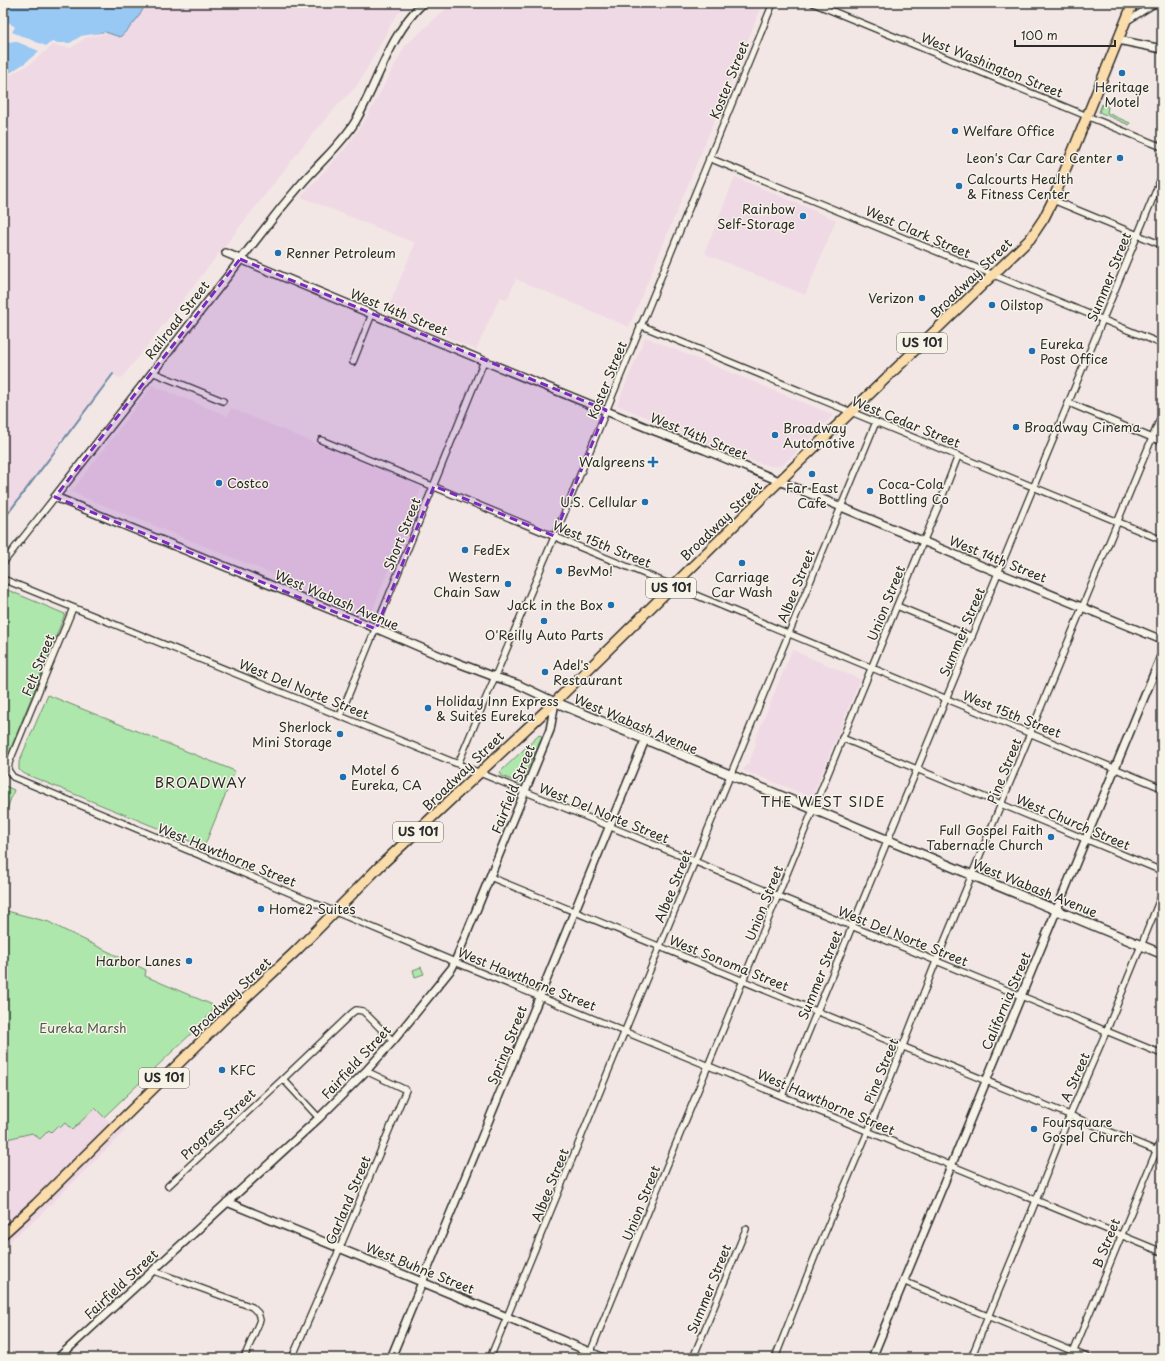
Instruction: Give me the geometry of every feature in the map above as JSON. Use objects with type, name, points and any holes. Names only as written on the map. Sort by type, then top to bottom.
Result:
[{"type":"highway","name":"Broadway Street","points":[[3,1234],[36,1204],[336,911],[380,866],[554,702],[1030,239],[1044,218],[1053,200],[1133,3]]},
{"type":"main road","name":"West Wabash Avenue","points":[[554,702],[1162,954]]},
{"type":"street","name":"Koster Street","points":[[458,764],[554,536],[773,3]]},
{"type":"street","name":"West Washington Street","points":[[813,3],[1162,147]]},
{"type":"street","points":[[1125,22],[1156,3]]},
{"type":"street","name":"Railroad Street","points":[[3,563],[296,189],[346,135],[362,110],[378,72],[398,34],[421,5]]},
{"type":"street","points":[[1118,40],[1162,49]]},
{"type":"street","name":"West Clark Street","points":[[709,158],[824,204],[993,276],[1162,344]]},
{"type":"street","name":"Summer Street","points":[[782,1096],[1162,176]]},
{"type":"street","points":[[1053,200],[1162,245]]},
{"type":"street","name":"West 14th Street","points":[[226,253],[484,361],[1162,640]]},
{"type":"street","points":[[353,362],[372,314]]},
{"type":"street","name":"West Cedar Street","points":[[640,325],[1162,540]]},
{"type":"street","name":"Short Street","points":[[340,716],[484,361]]},
{"type":"street","points":[[152,372],[223,401]]},
{"type":"street","points":[[1069,403],[1162,442]]},
{"type":"street","name":"Pine Street","points":[[776,1358],[815,1256],[868,1131],[936,962],[973,876],[1162,414]]},
{"type":"street","name":"Albee Street","points":[[490,1358],[876,422]]},
{"type":"street","name":"West 15th Street","points":[[321,440],[1162,788]]},
{"type":"street","name":"Union Street","points":[[590,1355],[958,456]]},
{"type":"street","name":"West Wabash Avenue","points":[[56,497],[494,677],[517,684],[554,702]]},
{"type":"street","name":"West Del Norte Street","points":[[3,579],[480,773],[1162,1054]]},
{"type":"street","points":[[897,606],[972,637]]},
{"type":"street","name":"Felt Street","points":[[10,775],[8,770],[9,763],[74,608]]},
{"type":"street","name":"California Street","points":[[872,1358],[1162,654]]},
{"type":"street","name":"Fairfield Street","points":[[58,1358],[319,1118],[366,1071],[393,1041],[455,962],[550,730],[554,702]]},
{"type":"street","name":"West Church Street","points":[[842,738],[1162,871]]},
{"type":"street","name":"Spring Street","points":[[391,1358],[645,740]]},
{"type":"street","name":"West Hawthorne Street","points":[[10,775],[31,786],[336,911],[455,962],[1162,1252]]},
{"type":"street","name":"West Sonoma Street","points":[[490,877],[1159,1152]]},
{"type":"street","name":"A Street","points":[[971,1358],[1162,894]]},
{"type":"street","name":"Progress Street","points":[[168,1186],[356,1010],[363,1011],[393,1041]]},
{"type":"street","name":"Garland Street","points":[[292,1358],[340,1249],[406,1090],[366,1071]]},
{"type":"street","points":[[283,1079],[319,1118]]},
{"type":"street","name":"B Street","points":[[1071,1358],[1122,1235],[1159,1152],[1162,1136]]},
{"type":"street","name":"West Buhne Street","points":[[226,1202],[507,1317],[590,1355],[604,1358]]},
{"type":"street","name":"Summer Street","points":[[693,1358],[746,1229]]},
{"type":"street","points":[[154,1271],[252,1307],[258,1313],[260,1320],[244,1358]]},
{"type":"street","points":[[903,1281],[1089,1358]]},
{"type":"highlighted area","points":[[240,259],[606,410],[554,536],[434,486],[376,629],[55,497]]},
{"type":"shaded area","points":[[146,3],[407,3],[393,20],[356,87],[314,132],[121,379],[113,375],[3,520],[3,82],[12,71],[52,43],[105,32],[120,37],[141,13]]},
{"type":"shaded area","points":[[452,3],[763,3],[629,327],[516,279],[507,300],[500,297],[476,350],[387,311],[415,243],[301,197],[348,145],[367,117],[405,46]]},
{"type":"shaded area","points":[[735,177],[836,220],[805,295],[706,254],[706,249]]},
{"type":"shaded area","points":[[645,337],[834,415],[785,463],[779,466],[770,466],[743,458],[617,405]]},
{"type":"shaded area","points":[[152,385],[228,416],[231,408],[422,487],[371,614],[71,492]]},
{"type":"shaded area","points":[[792,650],[860,679],[812,797],[743,770],[748,764],[756,745],[755,740]]},
{"type":"shaded area","points":[[95,1108],[104,1117],[126,1130],[38,1217],[3,1247],[3,1140],[49,1130]]},
{"type":"green space","points":[[1102,104],[1108,107],[1107,113],[1130,123],[1129,125],[1099,112]]},
{"type":"green space","points":[[3,588],[65,614],[3,768]]},
{"type":"green space","points":[[48,695],[235,771],[204,847],[25,774],[19,770],[19,762]]},
{"type":"green space","points":[[539,735],[542,736],[521,784],[502,776],[500,772]]},
{"type":"green space","points":[[3,785],[14,790],[3,820]]},
{"type":"green space","name":"Eureka Marsh","points":[[3,910],[49,922],[146,970],[145,976],[215,1006],[211,1013],[196,1029],[104,1117],[95,1108],[72,1130],[65,1123],[60,1128],[58,1125],[51,1132],[49,1130],[40,1139],[32,1133],[3,1140]]},
{"type":"green space","points":[[421,967],[424,974],[415,977],[413,970]]},
{"type":"water","points":[[3,3],[146,3],[135,22],[120,37],[105,32],[84,37],[71,46],[52,43],[28,64],[12,71],[3,82]]},
{"type":"pier","points":[[3,18],[15,27],[12,32],[46,46],[52,42],[70,43],[81,36],[106,32],[104,34],[85,38],[71,48],[53,45],[29,65],[13,73],[12,75],[10,74],[3,84],[3,68],[9,73],[25,63],[39,51],[15,41],[3,43]]},
{"type":"waterway","points":[[3,520],[113,374]]},
{"type":"place","name":"Heritage Motel","points":[[1122,73]]},
{"type":"place","name":"Welfare Office","points":[[955,131]]},
{"type":"place","name":"Leon's Car Care Center","points":[[1120,158]]},
{"type":"place","name":"Calcourts Health & Fitness Center","points":[[959,186]]},
{"type":"place","name":"Rainbow Self-Storage","points":[[803,216]]},
{"type":"place","name":"Renner Petroleum","points":[[278,253]]},
{"type":"place","name":"Verizon","points":[[922,298]]},
{"type":"place","name":"Oilstop","points":[[992,305]]},
{"type":"place","name":"Eureka Post Office","points":[[1032,351]]},
{"type":"place","name":"Broadway Cinema","points":[[1016,427]]},
{"type":"place","name":"Broadway Automotive","points":[[775,435]]},
{"type":"place","name":"Walgreens","points":[[653,462]]},
{"type":"place","name":"Far East Cafe","points":[[812,474]]},
{"type":"place","name":"Costco","points":[[219,483]]},
{"type":"place","name":"Coca-Cola Bottling Co","points":[[870,491]]},
{"type":"place","name":"U.S. Cellular","points":[[645,502]]},
{"type":"place","name":"FedEx","points":[[465,550]]},
{"type":"place","name":"Carriage Car Wash","points":[[742,563]]},
{"type":"place","name":"BevMo!","points":[[559,571]]},
{"type":"place","name":"Western Chain Saw","points":[[508,584]]},
{"type":"place","name":"Jack in the Box","points":[[611,605]]},
{"type":"place","name":"O'Reilly Auto Parts","points":[[544,621]]},
{"type":"place","name":"Adel's Restaurant","points":[[545,672]]},
{"type":"place","name":"Holiday Inn Express & Suites Eureka","points":[[428,708]]},
{"type":"place","name":"Sherlock Mini Storage","points":[[340,734]]},
{"type":"place","name":"Motel 6 Eureka, CA","points":[[343,777]]},
{"type":"place","name":"Full Gospel Faith Tabernacle Church","points":[[1051,837]]},
{"type":"place","name":"Home2 Suites","points":[[261,909]]},
{"type":"place","name":"Harbor Lanes","points":[[189,961]]},
{"type":"place","name":"KFC","points":[[222,1070]]},
{"type":"place","name":"Foursquare Gospel Church","points":[[1034,1129]]},
{"type":"district","name":"BROADWAY","points":[[201,783]]},
{"type":"district","name":"THE WEST SIDE","points":[[823,802]]}]
